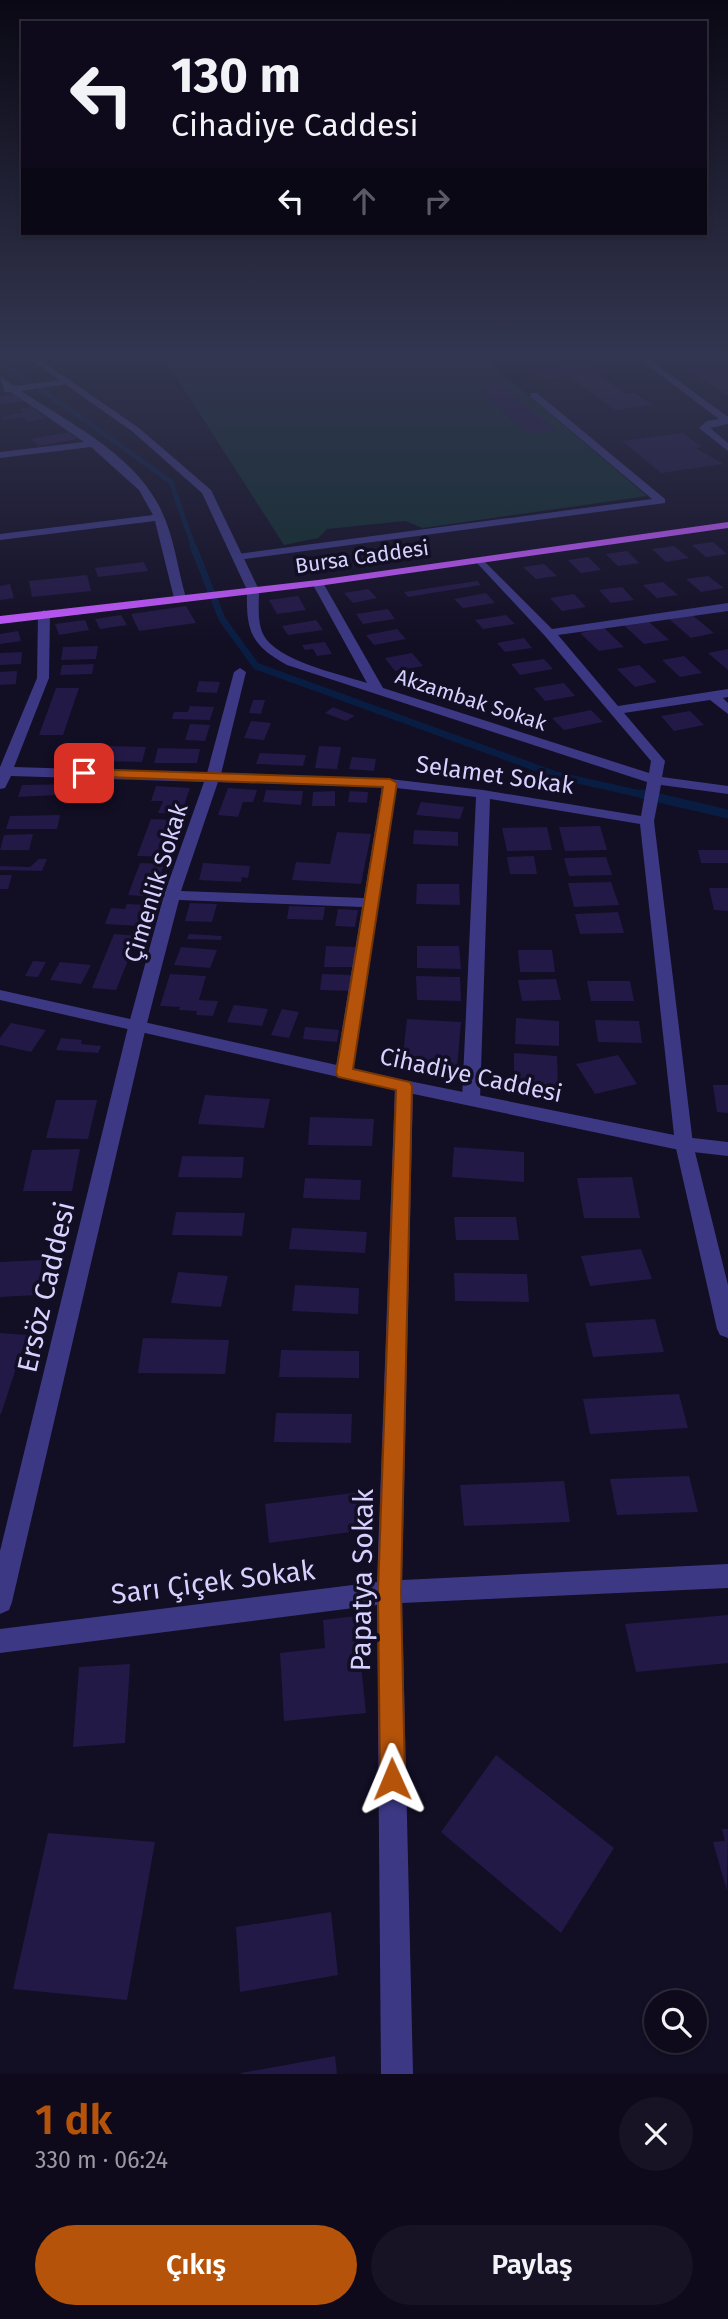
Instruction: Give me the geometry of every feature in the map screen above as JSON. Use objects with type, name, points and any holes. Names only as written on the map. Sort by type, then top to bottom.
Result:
[{"type":"main road","name":"Bursa Caddesi","points":[[0,620],[318,583],[728,525]]},
{"type":"street","points":[[0,455],[27,452]]},
{"type":"street","points":[[101,452],[139,484],[153,504],[186,597]]},
{"type":"street","points":[[161,452],[207,492],[253,590]]},
{"type":"street","points":[[239,557],[661,501],[602,452]]},
{"type":"street","points":[[0,537],[157,518]]},
{"type":"street","points":[[481,561],[549,633],[658,761],[647,816],[684,1144],[728,1329]]},
{"type":"street","points":[[318,583],[379,692]]},
{"type":"street","name":"Akzambak Sokak","points":[[253,590],[254,632],[268,650],[291,662],[655,780],[728,790]]},
{"type":"street","points":[[549,633],[728,607]]},
{"type":"street","points":[[0,785],[3,771],[43,678],[44,614]]},
{"type":"street","name":"Çimenlik Sokak","points":[[138,1027],[172,895],[213,778],[240,672]]},
{"type":"street","points":[[615,710],[728,693]]},
{"type":"street","points":[[713,695],[728,710]]},
{"type":"street","name":"Selamet Sokak","points":[[3,771],[390,783],[647,816]]},
{"type":"street","points":[[344,1073],[390,783]]},
{"type":"street","points":[[471,1100],[483,794]]},
{"type":"street","points":[[172,895],[370,903]]},
{"type":"street","name":"Cihadiye Caddesi","points":[[0,995],[404,1086],[684,1144],[728,1149]]},
{"type":"street","name":"Ersöz Caddesi","points":[[0,1602],[138,1027]]},
{"type":"street","name":"Papatya Sokak","points":[[397,2074],[389,1592],[404,1086]]},
{"type":"street","name":"Sarı Çiçek Sokak","points":[[0,1641],[389,1592],[728,1576]]},
{"type":"green space","points":[[224,452],[595,452],[647,496],[423,528],[405,521],[327,529],[318,538],[284,545]]},
{"type":"building","points":[[635,452],[702,452],[723,464],[661,473]]},
{"type":"building","points":[[713,542],[727,554],[706,557],[692,545]]},
{"type":"building","points":[[674,546],[689,558],[666,562],[652,549]]},
{"type":"building","points":[[627,551],[639,563],[618,566],[606,554]]},
{"type":"building","points":[[588,557],[601,570],[581,573],[568,560]]},
{"type":"building","points":[[144,562],[148,571],[98,577],[95,568]]},
{"type":"building","points":[[544,564],[557,576],[536,579],[523,567]]},
{"type":"building","points":[[87,575],[91,591],[32,597],[29,581]]},
{"type":"building","points":[[708,576],[724,588],[701,592],[686,579]]},
{"type":"building","points":[[477,581],[481,585],[408,597],[404,592]]},
{"type":"building","points":[[663,582],[678,595],[657,598],[643,585]]},
{"type":"building","points":[[10,584],[14,598],[0,600],[0,586]]},
{"type":"building","points":[[622,587],[634,600],[611,603],[599,590]]},
{"type":"building","points":[[368,589],[377,598],[353,603],[344,593]]},
{"type":"building","points":[[486,593],[495,603],[463,608],[454,599]]},
{"type":"building","points":[[574,594],[586,607],[562,611],[550,598]]},
{"type":"building","points":[[298,596],[306,610],[277,614],[269,600]]},
{"type":"building","points":[[186,606],[196,623],[139,631],[131,614]]},
{"type":"building","points":[[388,609],[395,619],[363,624],[356,614]]},
{"type":"building","points":[[121,615],[127,625],[100,629],[95,619]]},
{"type":"building","points":[[506,615],[515,624],[483,629],[475,620]]},
{"type":"building","points":[[692,615],[714,633],[691,638],[669,619]]},
{"type":"building","points":[[85,620],[89,630],[59,635],[55,624]]},
{"type":"building","points":[[316,620],[323,630],[288,635],[282,626]]},
{"type":"building","points":[[648,621],[669,640],[644,644],[624,625]]},
{"type":"building","points":[[604,628],[624,647],[599,651],[580,633]]},
{"type":"building","points":[[397,629],[406,639],[374,645],[366,635]]},
{"type":"building","points":[[18,631],[21,641],[0,644],[0,634]]},
{"type":"building","points":[[524,638],[532,648],[505,652],[497,643]]},
{"type":"building","points":[[325,642],[332,654],[317,656],[313,649],[305,650],[302,645]]},
{"type":"building","points":[[98,646],[96,659],[61,660],[63,647]]},
{"type":"building","points":[[728,649],[728,670],[708,653]]},
{"type":"building","points":[[22,652],[21,664],[0,665],[0,653]]},
{"type":"building","points":[[412,653],[423,666],[395,671],[385,658]]},
{"type":"building","points":[[684,656],[702,673],[680,677],[662,660]]},
{"type":"building","points":[[544,659],[553,669],[520,675],[511,664]]},
{"type":"building","points":[[94,664],[92,674],[60,675],[62,665]]},
{"type":"building","points":[[639,665],[657,682],[635,687],[617,669]]},
{"type":"building","points":[[17,671],[16,684],[0,685],[0,672]]},
{"type":"building","points":[[199,681],[220,682],[217,693],[196,692]]},
{"type":"building","points":[[564,683],[575,696],[545,701],[534,688]]},
{"type":"building","points":[[56,688],[79,688],[63,735],[39,735]]},
{"type":"building","points":[[253,700],[265,700],[261,714],[249,713]]},
{"type":"building","points":[[190,706],[214,707],[210,720],[172,719],[174,712],[188,712]]},
{"type":"building","points":[[333,707],[355,716],[346,721],[325,713]]},
{"type":"building","points":[[591,710],[603,722],[564,730],[552,718]]},
{"type":"building","points":[[690,711],[704,725],[674,731],[661,716]]},
{"type":"building","points":[[251,721],[271,723],[264,740],[244,738]]},
{"type":"building","points":[[190,724],[210,725],[205,741],[185,740]]},
{"type":"building","points":[[107,746],[146,747],[142,762],[102,761]]},
{"type":"building","points":[[319,746],[341,747],[337,769],[315,768]]},
{"type":"building","points":[[158,748],[200,749],[197,763],[154,763]]},
{"type":"building","points":[[260,753],[306,755],[303,766],[256,764]]},
{"type":"building","points":[[352,757],[376,759],[374,771],[349,769]]},
{"type":"building","points":[[78,784],[76,794],[18,797],[22,785]]},
{"type":"building","points":[[156,786],[190,788],[181,814],[158,813],[163,801],[151,801]]},
{"type":"building","points":[[228,788],[257,790],[253,802],[243,802],[238,817],[218,815]]},
{"type":"building","points":[[266,790],[303,791],[301,805],[263,802]]},
{"type":"building","points":[[335,791],[335,806],[312,806],[313,792]]},
{"type":"building","points":[[350,791],[368,792],[367,803],[348,802]]},
{"type":"building","points":[[421,802],[464,807],[460,819],[416,815]]},
{"type":"building","points":[[60,815],[57,829],[6,829],[10,816]]},
{"type":"building","points":[[151,819],[179,820],[166,857],[137,856]]},
{"type":"building","points":[[600,826],[607,850],[565,851],[559,827]]},
{"type":"building","points":[[547,827],[552,850],[507,851],[502,828]]},
{"type":"building","points":[[414,830],[458,832],[458,846],[413,844]]},
{"type":"building","points":[[337,832],[371,834],[361,884],[292,880],[296,862],[330,864]]},
{"type":"building","points":[[33,834],[29,850],[0,850],[4,835]]},
{"type":"building","points":[[698,850],[728,850],[728,863],[701,863]]},
{"type":"building","points":[[534,856],[537,874],[510,874],[507,857]]},
{"type":"building","points":[[606,857],[612,875],[569,876],[564,858]]},
{"type":"building","points":[[39,859],[47,859],[42,871],[0,870],[0,866],[30,867]]},
{"type":"building","points":[[140,863],[164,864],[153,897],[128,895]]},
{"type":"building","points":[[203,863],[250,866],[248,878],[242,877],[241,882],[199,880]]},
{"type":"building","points":[[0,875],[12,875],[8,889],[0,889]]},
{"type":"building","points":[[611,882],[619,905],[574,907],[568,883]]},
{"type":"building","points":[[417,884],[459,884],[460,905],[416,904]]},
{"type":"building","points":[[709,888],[728,888],[728,911],[714,910]]},
{"type":"building","points":[[190,903],[217,904],[212,922],[185,921]]},
{"type":"building","points":[[127,904],[148,905],[140,926],[105,924],[111,908],[125,909]]},
{"type":"building","points":[[289,906],[325,907],[323,920],[287,919]]},
{"type":"building","points":[[338,909],[358,910],[355,927],[335,926]]},
{"type":"building","points":[[618,912],[624,933],[580,934],[575,914]]},
{"type":"building","points":[[114,934],[138,936],[116,990],[92,988]]},
{"type":"building","points":[[189,934],[222,936],[221,940],[187,939]]},
{"type":"building","points":[[326,946],[357,947],[355,967],[324,967]]},
{"type":"building","points":[[417,946],[459,946],[461,969],[417,968]]},
{"type":"building","points":[[181,947],[217,950],[210,968],[174,965]]},
{"type":"building","points":[[518,950],[552,950],[555,972],[520,972]]},
{"type":"building","points":[[33,961],[46,962],[38,977],[25,976]]},
{"type":"building","points":[[60,962],[91,965],[81,984],[50,980]]},
{"type":"building","points":[[170,974],[206,976],[199,1000],[218,1001],[213,1016],[196,1015],[197,1011],[179,1010],[180,1007],[160,1006]]},
{"type":"building","points":[[322,974],[353,975],[352,991],[320,990]]},
{"type":"building","points":[[416,976],[460,977],[461,1001],[417,1000]]},
{"type":"building","points":[[556,979],[561,1000],[522,1001],[518,980]]},
{"type":"building","points":[[587,981],[630,981],[634,1001],[591,1001]]},
{"type":"building","points":[[234,1005],[268,1009],[262,1026],[227,1022]]},
{"type":"building","points":[[282,1009],[299,1012],[289,1038],[271,1035]]},
{"type":"building","points":[[516,1018],[559,1021],[559,1046],[515,1044]]},
{"type":"building","points":[[407,1019],[461,1022],[457,1068],[402,1064]]},
{"type":"building","points":[[595,1020],[639,1021],[642,1043],[598,1042]]},
{"type":"building","points":[[11,1023],[46,1030],[31,1052],[0,1045],[0,1038]]},
{"type":"building","points":[[305,1027],[339,1030],[337,1042],[303,1039]]},
{"type":"building","points":[[61,1038],[82,1040],[81,1044],[101,1046],[98,1053],[56,1050]]},
{"type":"building","points":[[514,1053],[557,1056],[558,1087],[514,1084]]},
{"type":"building","points":[[618,1055],[637,1084],[595,1094],[576,1064]]},
{"type":"building","points":[[713,1085],[728,1085],[728,1113],[717,1112]]},
{"type":"building","points":[[205,1095],[270,1099],[264,1128],[198,1124]]},
{"type":"building","points":[[56,1100],[97,1100],[88,1139],[46,1138]]},
{"type":"building","points":[[310,1117],[374,1119],[372,1146],[308,1145]]},
{"type":"building","points":[[454,1147],[524,1152],[524,1182],[452,1177]]},
{"type":"building","points":[[80,1149],[72,1191],[23,1191],[32,1150]]},
{"type":"building","points":[[182,1156],[244,1157],[242,1178],[178,1177]]},
{"type":"building","points":[[632,1177],[640,1218],[584,1218],[577,1178]]},
{"type":"building","points":[[305,1178],[361,1180],[360,1200],[303,1198]]},
{"type":"building","points":[[176,1212],[245,1213],[242,1236],[172,1235]]},
{"type":"building","points":[[454,1217],[516,1217],[519,1240],[456,1240]]},
{"type":"building","points":[[292,1228],[367,1232],[365,1253],[289,1249]]},
{"type":"building","points":[[641,1249],[652,1279],[590,1286],[581,1256]]},
{"type":"building","points":[[42,1260],[38,1295],[0,1297],[0,1262]]},
{"type":"building","points":[[178,1272],[228,1276],[221,1307],[171,1303]]},
{"type":"building","points":[[454,1273],[527,1274],[529,1302],[455,1301]]},
{"type":"building","points":[[295,1285],[359,1288],[358,1314],[292,1311]]},
{"type":"building","points":[[655,1319],[664,1352],[593,1357],[585,1323]]},
{"type":"building","points":[[0,1333],[27,1335],[1,1414],[0,1414]]},
{"type":"building","points":[[143,1338],[229,1340],[225,1374],[138,1373]]},
{"type":"building","points":[[281,1350],[359,1351],[359,1378],[279,1377]]},
{"type":"building","points":[[679,1394],[688,1428],[590,1434],[583,1399]]},
{"type":"building","points":[[276,1413],[352,1414],[351,1443],[274,1442]]},
{"type":"building","points":[[689,1476],[698,1512],[617,1515],[610,1479]]},
{"type":"building","points":[[564,1481],[570,1522],[464,1526],[460,1485]]},
{"type":"building","points":[[361,1492],[366,1530],[269,1543],[265,1504]]},
{"type":"building","points":[[728,1615],[728,1663],[636,1672],[625,1624]]},
{"type":"building","points":[[356,1616],[366,1713],[284,1721],[280,1653],[325,1648],[323,1620]]},
{"type":"building","points":[[130,1664],[125,1743],[73,1747],[79,1667]]},
{"type":"building","points":[[496,1755],[614,1848],[561,1933],[441,1832]]},
{"type":"building","points":[[722,1829],[728,1829],[727,1891],[713,1842],[725,1841]]},
{"type":"building","points":[[48,1833],[155,1842],[127,2000],[13,1989]]},
{"type":"building","points":[[331,1912],[338,1975],[240,1992],[236,1927]]},
{"type":"building","points":[[335,2056],[337,2074],[241,2074],[241,2073]]},
{"type":"waterway","points":[[129,452],[171,482],[194,548]]},
{"type":"waterway","points":[[193,546],[222,619],[256,666],[556,775],[649,796]]},
{"type":"waterway","points":[[642,794],[728,814]]},
{"type":"route","points":[[84,773],[390,783],[344,1073],[404,1086],[389,1592],[392,1779]]}]
